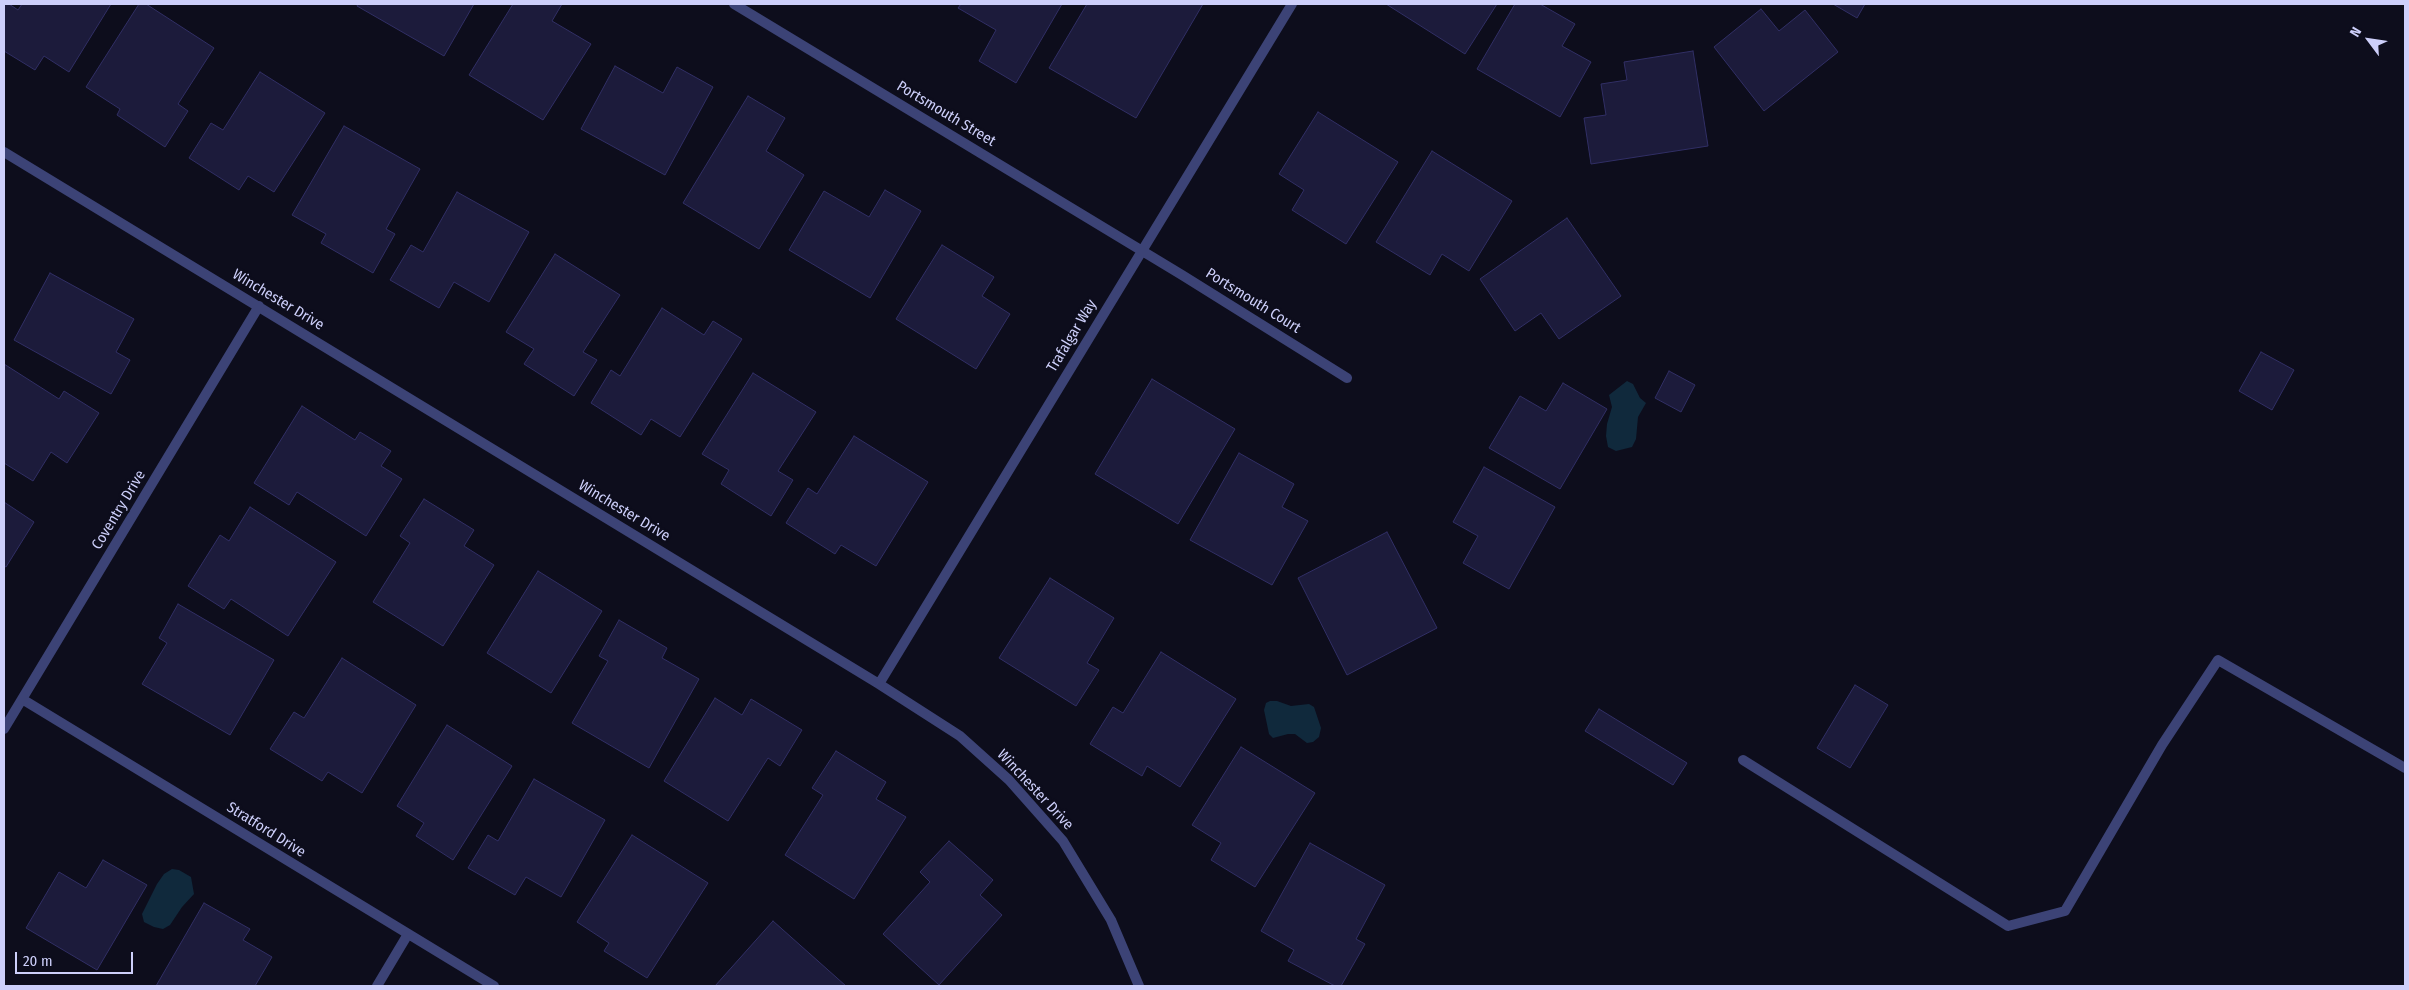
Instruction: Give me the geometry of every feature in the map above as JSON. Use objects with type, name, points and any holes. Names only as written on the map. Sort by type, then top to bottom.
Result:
[{"type":"street","name":"Portsmouth Street","points":[[734,4],[1142,251]]},
{"type":"street","name":"Trafalgar Way","points":[[879,684],[1292,4]]},
{"type":"street","name":"Winchester Drive","points":[[4,152],[879,684],[960,736],[1009,780],[1063,841],[1112,920],[1139,986]]},
{"type":"street","name":"Portsmouth Court","points":[[1142,251],[1347,378]]},
{"type":"street","name":"Coventry Drive","points":[[4,728],[259,306]]},
{"type":"street","points":[[1743,760],[2008,926],[2065,911],[2162,745],[2218,660],[2405,768]]},
{"type":"street","name":"Stratford Drive","points":[[22,699],[494,986]]},
{"type":"street","points":[[377,986],[408,934]]},
{"type":"water","points":[[1627,381],[1633,384],[1640,398],[1646,403],[1638,417],[1636,439],[1632,447],[1616,451],[1608,447],[1606,436],[1612,407],[1609,395]]},
{"type":"water","points":[[1277,701],[1291,706],[1309,704],[1314,707],[1321,728],[1319,737],[1313,742],[1307,743],[1295,734],[1273,738],[1269,734],[1264,710],[1266,703]]},
{"type":"water","points":[[172,869],[179,870],[191,877],[194,894],[182,907],[170,925],[163,929],[154,927],[144,922],[142,914],[157,884],[164,874]]},
{"type":"building","points":[[4,4],[9,4],[18,10],[22,4],[111,4],[69,72],[44,56],[35,70],[4,51]]},
{"type":"building","points":[[139,4],[146,4],[214,48],[178,104],[188,111],[165,147],[117,115],[120,109],[86,87]]},
{"type":"building","points":[[358,4],[474,4],[444,56],[357,6]]},
{"type":"building","points":[[513,4],[562,4],[552,21],[591,44],[543,120],[469,75]]},
{"type":"building","points":[[961,4],[1062,4],[1016,83],[979,61],[996,30],[958,8]]},
{"type":"building","points":[[1087,4],[1203,4],[1136,118],[1049,68]]},
{"type":"building","points":[[1386,4],[1497,4],[1465,54]]},
{"type":"building","points":[[1515,4],[1540,4],[1575,24],[1562,46],[1591,62],[1560,117],[1477,69]]},
{"type":"building","points":[[1833,4],[1865,4],[1857,18]]},
{"type":"building","points":[[1761,9],[1779,31],[1805,10],[1838,52],[1764,111],[1714,47]]},
{"type":"building","points":[[1693,51],[1708,146],[1591,164],[1584,118],[1606,115],[1601,84],[1627,80],[1624,62]]},
{"type":"building","points":[[615,66],[663,93],[677,67],[713,87],[665,175],[581,129]]},
{"type":"building","points":[[260,72],[325,113],[274,192],[248,176],[239,190],[189,158],[211,123],[223,130]]},
{"type":"building","points":[[748,96],[785,118],[766,151],[804,175],[759,249],[683,203]]},
{"type":"building","points":[[1318,112],[1398,162],[1346,244],[1292,210],[1304,190],[1279,174]]},
{"type":"building","points":[[344,126],[420,169],[386,229],[395,234],[373,273],[321,243],[326,234],[292,215]]},
{"type":"building","points":[[1432,151],[1512,201],[1469,271],[1442,254],[1430,275],[1376,242]]},
{"type":"building","points":[[885,190],[921,211],[870,298],[789,250],[824,191],[869,217]]},
{"type":"building","points":[[457,192],[529,232],[489,302],[454,282],[439,308],[390,280],[411,245],[423,252]]},
{"type":"building","points":[[1567,218],[1621,296],[1559,339],[1541,313],[1515,331],[1480,279]]},
{"type":"building","points":[[942,245],[994,277],[982,296],[1010,314],[976,369],[896,319]]},
{"type":"building","points":[[555,254],[620,295],[583,352],[597,360],[574,396],[524,364],[534,349],[506,332]]},
{"type":"building","points":[[50,273],[134,319],[116,352],[130,360],[111,394],[14,340]]},
{"type":"building","points":[[662,308],[704,335],[713,321],[742,339],[680,437],[651,419],[641,435],[591,403],[611,370],[620,376]]},
{"type":"building","points":[[2261,352],[2294,370],[2272,410],[2239,391]]},
{"type":"building","points":[[4,364],[59,399],[64,391],[99,413],[67,463],[51,452],[33,481],[4,463]]},
{"type":"building","points":[[1669,371],[1695,385],[1681,412],[1655,398]]},
{"type":"building","points":[[753,373],[816,412],[778,471],[793,480],[771,516],[721,484],[729,470],[702,454]]},
{"type":"building","points":[[1152,379],[1235,429],[1178,524],[1095,474]]},
{"type":"building","points":[[1563,383],[1607,409],[1560,489],[1489,448],[1520,396],[1546,411]]},
{"type":"building","points":[[302,406],[355,440],[360,432],[391,451],[381,466],[402,479],[366,536],[297,492],[289,505],[254,483]]},
{"type":"building","points":[[854,436],[928,482],[876,566],[841,545],[835,554],[786,523],[808,488],[817,494]]},
{"type":"building","points":[[1239,453],[1294,484],[1282,507],[1308,521],[1272,585],[1190,540]]},
{"type":"building","points":[[1484,467],[1555,507],[1509,589],[1463,563],[1478,536],[1453,522]]},
{"type":"building","points":[[424,499],[474,530],[464,546],[494,565],[443,646],[373,602],[410,543],[400,536]]},
{"type":"building","points":[[4,502],[34,522],[6,567],[4,566]]},
{"type":"building","points":[[250,507],[336,562],[288,636],[231,599],[224,609],[188,586],[220,535],[229,541]]},
{"type":"building","points":[[1387,532],[1437,628],[1347,675],[1298,578]]},
{"type":"building","points":[[538,571],[602,611],[551,693],[487,653]]},
{"type":"building","points":[[1050,578],[1114,618],[1087,663],[1099,670],[1076,706],[999,658]]},
{"type":"building","points":[[178,604],[274,660],[230,735],[142,684],[167,643],[159,638]]},
{"type":"building","points":[[619,620],[667,648],[662,658],[699,679],[649,768],[572,723],[608,661],[599,656]]},
{"type":"building","points":[[1161,652],[1236,699],[1180,787],[1147,766],[1142,776],[1090,744],[1113,707],[1123,713]]},
{"type":"building","points":[[342,658],[416,705],[362,793],[328,772],[322,781],[270,749],[294,712],[304,718]]},
{"type":"building","points":[[1855,685],[1888,705],[1850,768],[1817,748]]},
{"type":"building","points":[[715,698],[742,715],[751,699],[802,730],[780,766],[768,758],[728,821],[664,781]]},
{"type":"building","points":[[1599,709],[1687,763],[1673,785],[1585,731]]},
{"type":"building","points":[[447,725],[512,766],[453,860],[416,836],[424,823],[397,806]]},
{"type":"building","points":[[1241,747],[1315,793],[1255,887],[1211,860],[1221,843],[1192,825]]},
{"type":"building","points":[[836,751],[886,782],[876,799],[906,817],[854,899],[785,855],[823,795],[812,788]]},
{"type":"building","points":[[534,779],[605,820],[561,897],[526,877],[515,895],[468,868],[488,835],[498,841]]},
{"type":"building","points":[[632,835],[708,883],[647,978],[604,951],[609,943],[577,922]]},
{"type":"building","points":[[949,841],[993,880],[980,895],[1002,915],[939,985],[883,934],[930,882],[920,872]]},
{"type":"building","points":[[1310,843],[1385,885],[1356,939],[1365,944],[1341,986],[1335,986],[1288,961],[1294,950],[1261,931]]},
{"type":"building","points":[[103,860],[147,885],[97,970],[26,928],[59,872],[86,888]]},
{"type":"building","points":[[204,903],[250,929],[243,940],[272,957],[255,986],[156,986]]},
{"type":"building","points":[[773,921],[846,986],[715,986]]}]
